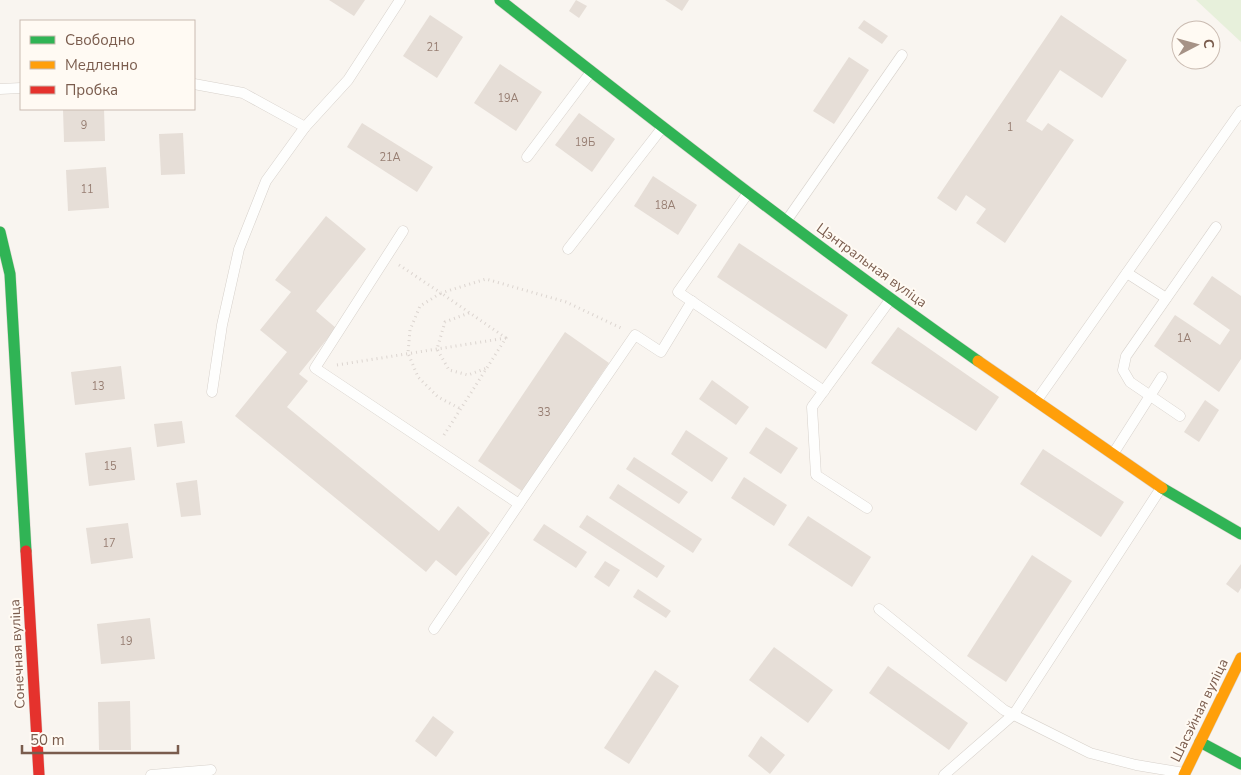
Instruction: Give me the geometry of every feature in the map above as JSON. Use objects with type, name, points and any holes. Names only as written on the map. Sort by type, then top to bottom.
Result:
[{"type":"street","name":"Цэнтральная вуліца","points":[[500,0],[514,5],[592,72],[890,299],[1035,403],[1161,487],[1241,534]]},
{"type":"street","name":"Сонечная вуліца","points":[[0,232],[10,274],[39,775]]},
{"type":"street","name":"Шасэйная вуліца","points":[[1184,774],[1241,658]]},
{"type":"street","points":[[1200,742],[1241,764]]},
{"type":"lane","points":[[212,392],[222,324],[239,249],[266,181],[305,127],[348,80],[400,0]]},
{"type":"lane","points":[[787,221],[902,55]]},
{"type":"lane","points":[[527,157],[592,72]]},
{"type":"lane","points":[[195,84],[243,93],[305,127]]},
{"type":"lane","points":[[0,89],[20,88]]},
{"type":"lane","points":[[1035,403],[1241,111]]},
{"type":"lane","points":[[568,249],[663,127]]},
{"type":"lane","points":[[749,192],[678,292],[824,391]]},
{"type":"lane","points":[[1180,416],[1130,382],[1123,370],[1126,356],[1216,227]]},
{"type":"lane","points":[[403,231],[315,368],[519,504]]},
{"type":"lane","points":[[1127,273],[1166,298]]},
{"type":"lane","points":[[867,508],[816,475],[812,407],[890,299]]},
{"type":"lane","points":[[434,629],[635,335],[661,352],[692,301]]},
{"type":"lane","points":[[1113,455],[1162,377]]},
{"type":"lane","points":[[944,775],[1014,714],[1161,487]]},
{"type":"lane","points":[[879,609],[1004,710],[1090,753],[1136,765],[1184,774]]},
{"type":"lane","points":[[151,775],[211,770]]},
{"type":"path","points":[[386,257],[506,338]]},
{"type":"path","points":[[461,408],[438,397],[418,377],[408,353],[410,330],[420,306],[441,293],[486,279],[566,302],[635,335]]},
{"type":"path","points":[[470,312],[444,322],[437,348],[449,370],[468,375],[487,368]]},
{"type":"path","points":[[315,368],[506,338]]},
{"type":"path","points":[[436,449],[506,338]]},
{"type":"green space","points":[[1196,0],[1241,0],[1241,42],[1221,23],[1221,20],[1217,20]]},
{"type":"building","points":[[329,0],[365,0],[354,16]]},
{"type":"building","points":[[576,0],[587,6],[579,18],[569,11]]},
{"type":"building","points":[[665,0],[689,0],[682,11]]},
{"type":"building","points":[[430,15],[463,37],[437,78],[403,56]]},
{"type":"building","points":[[1061,15],[1127,60],[1102,98],[1060,70],[1026,121],[1042,131],[1048,123],[1074,140],[1005,243],[976,223],[986,209],[966,195],[956,211],[937,198]]},
{"type":"building","points":[[864,20],[888,36],[882,44],[858,28]]},
{"type":"building","points":[[849,57],[869,70],[834,124],[813,111]]},
{"type":"building","points":[[500,64],[542,92],[516,131],[474,103]]},
{"type":"building","points":[[63,110],[104,110],[105,141],[64,142]]},
{"type":"building","points":[[579,113],[615,139],[592,172],[555,145]]},
{"type":"building","points":[[362,123],[433,167],[417,192],[347,147]]},
{"type":"building","points":[[183,133],[185,174],[161,175],[159,134]]},
{"type":"building","points":[[106,167],[109,208],[68,211],[66,170]]},
{"type":"building","points":[[653,176],[697,205],[678,235],[634,206]]},
{"type":"building","points":[[326,216],[366,249],[316,311],[336,328],[299,374],[308,381],[287,407],[439,531],[458,506],[490,533],[456,576],[436,560],[426,572],[235,416],[287,352],[260,330],[291,292],[275,280]]},
{"type":"building","points":[[739,243],[848,315],[826,349],[717,277]]},
{"type":"building","points":[[1212,276],[1241,296],[1241,359],[1219,392],[1154,346],[1175,315],[1220,345],[1230,330],[1193,304]]},
{"type":"building","points":[[898,327],[999,397],[976,431],[871,363]]},
{"type":"building","points":[[565,332],[609,363],[522,491],[478,461]]},
{"type":"building","points":[[121,366],[125,399],[75,405],[71,372]]},
{"type":"building","points":[[712,380],[749,407],[736,425],[699,399]]},
{"type":"building","points":[[1205,400],[1219,410],[1199,442],[1184,432]]},
{"type":"building","points":[[182,421],[185,443],[157,447],[154,424]]},
{"type":"building","points":[[766,427],[798,448],[781,474],[749,453]]},
{"type":"building","points":[[686,430],[728,458],[712,482],[671,454]]},
{"type":"building","points":[[131,447],[135,480],[89,486],[85,453]]},
{"type":"building","points":[[1043,449],[1124,502],[1101,537],[1020,484]]},
{"type":"building","points":[[634,457],[688,492],[679,504],[626,469]]},
{"type":"building","points":[[744,477],[787,505],[774,526],[731,498]]},
{"type":"building","points":[[197,480],[201,515],[181,517],[176,483]]},
{"type":"building","points":[[618,484],[702,539],[693,553],[609,498]]},
{"type":"building","points":[[587,515],[665,566],[657,578],[579,527]]},
{"type":"building","points":[[808,516],[871,557],[852,587],[788,545]]},
{"type":"building","points":[[128,523],[133,558],[91,564],[86,528]]},
{"type":"building","points":[[544,524],[587,552],[576,568],[533,540]]},
{"type":"building","points":[[1032,555],[1072,581],[1006,682],[967,656]]},
{"type":"building","points":[[605,561],[620,570],[609,587],[594,577]]},
{"type":"building","points":[[1241,564],[1241,588],[1238,593],[1226,584]]},
{"type":"building","points":[[638,589],[671,611],[666,618],[633,597]]},
{"type":"building","points":[[150,618],[155,659],[101,664],[97,624]]},
{"type":"building","points":[[774,647],[833,690],[808,723],[749,680]]},
{"type":"building","points":[[888,666],[968,723],[949,750],[869,693]]},
{"type":"building","points":[[655,670],[679,686],[629,764],[604,748]]},
{"type":"building","points":[[130,701],[131,750],[99,750],[98,702]]},
{"type":"building","points":[[433,716],[454,732],[436,757],[415,741]]},
{"type":"building","points":[[761,736],[785,755],[770,774],[748,756]]},
{"type":"traffic: fast","points":[[500,0],[796,229],[978,361]]},
{"type":"traffic: fast","points":[[0,232],[10,274],[26,551]]},
{"type":"traffic: fast","points":[[1162,488],[1241,534]]},
{"type":"traffic: fast","points":[[1200,742],[1241,764]]},
{"type":"traffic: slow","points":[[978,361],[1162,488]]},
{"type":"traffic: slow","points":[[1184,775],[1241,658]]},
{"type":"traffic: jam","points":[[26,551],[39,775]]}]
